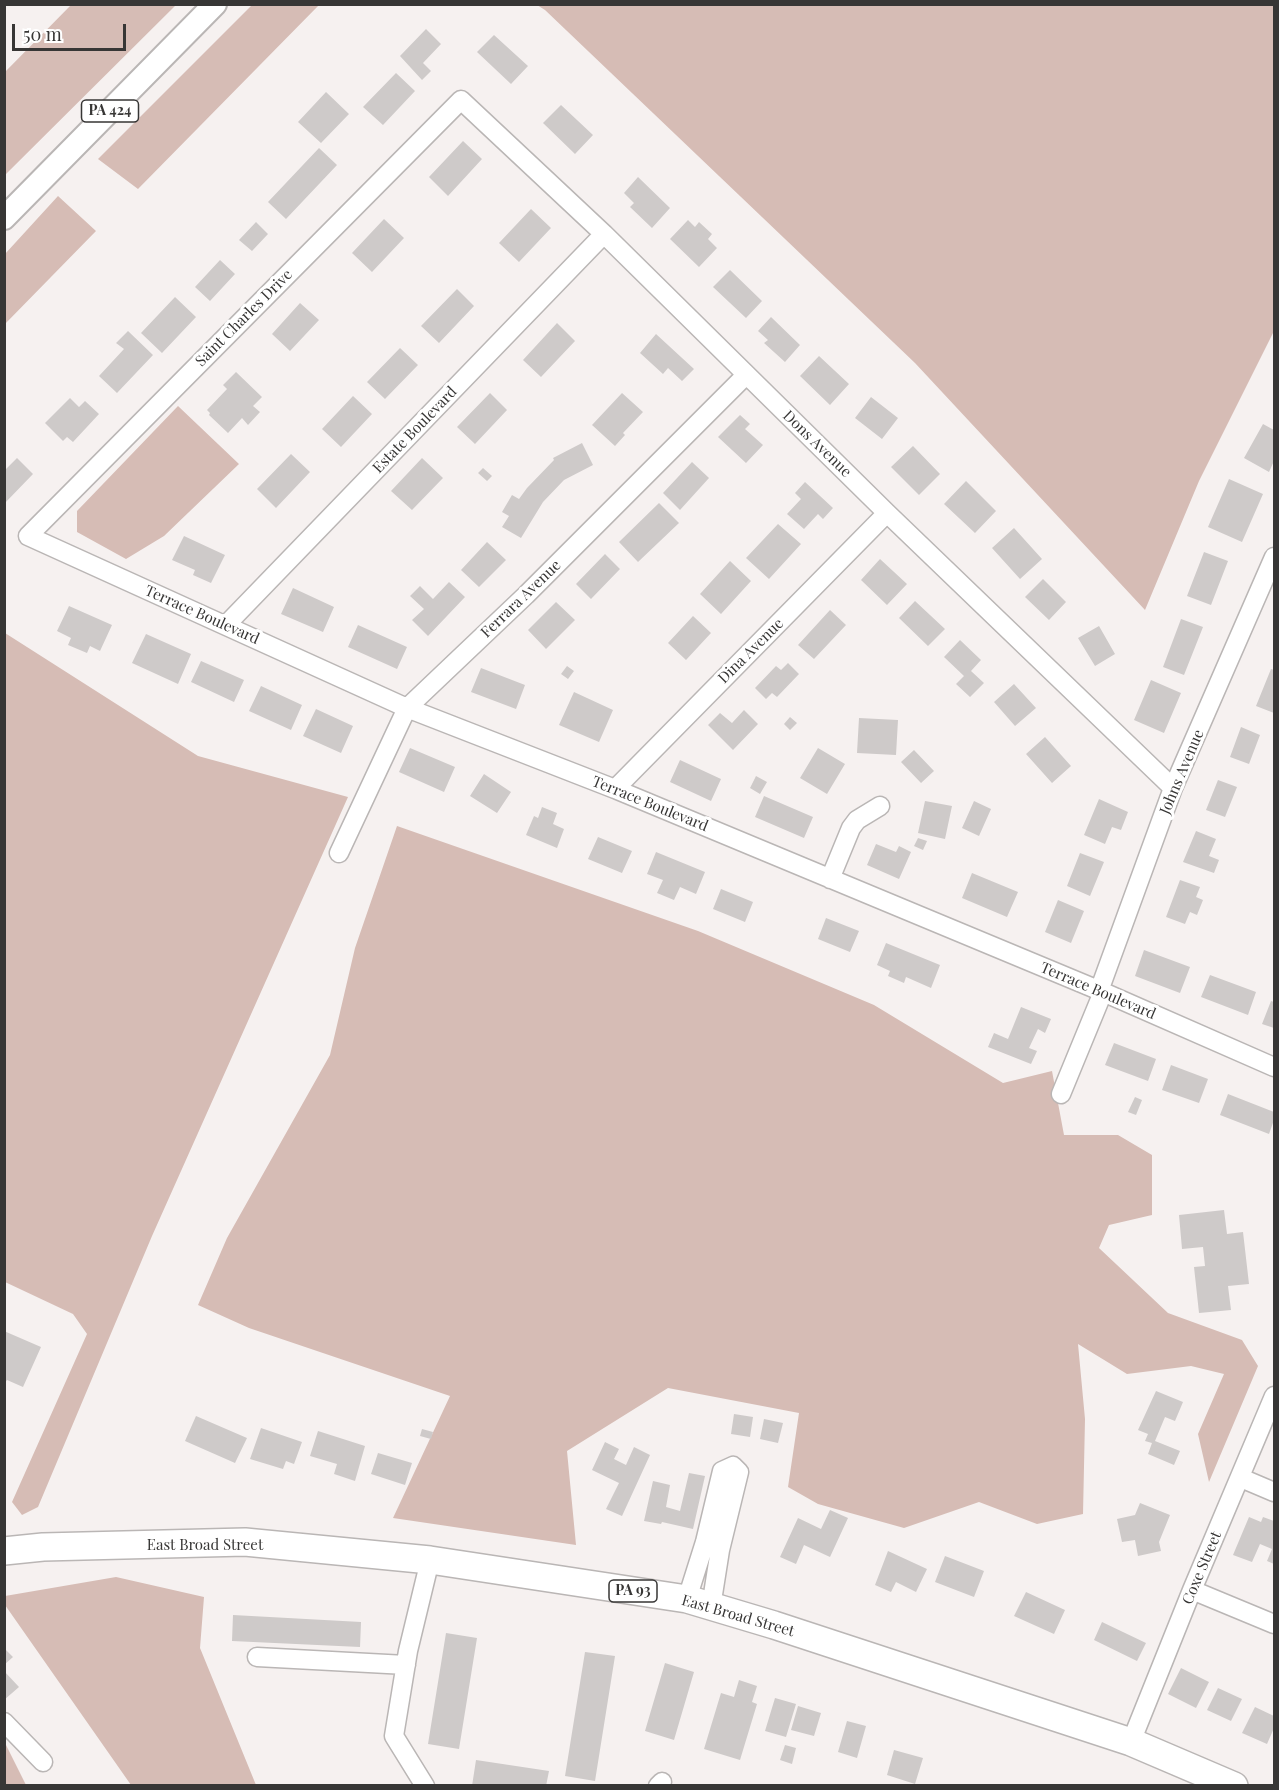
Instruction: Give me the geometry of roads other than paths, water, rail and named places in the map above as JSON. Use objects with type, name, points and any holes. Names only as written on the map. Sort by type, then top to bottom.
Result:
[{"type":"highway","name":"East Broad Street","points":[[4,1551],[43,1547],[244,1542],[430,1560],[699,1603],[1131,1742],[1234,1785]]},
{"type":"main road","name":"PA 424","points":[[4,218],[215,4]]},
{"type":"street","name":"Dons Avenue","points":[[461,100],[604,234],[887,513],[1173,788]]},
{"type":"street","name":"Saint Charles Drive","points":[[27,536],[461,100]]},
{"type":"street","name":"Estate Boulevard","points":[[226,625],[604,234]]},
{"type":"street","name":"Ferrara Avenue","points":[[339,854],[407,708],[526,595],[746,375]]},
{"type":"street","name":"Dina Avenue","points":[[615,789],[887,513]]},
{"type":"street","name":"Terrace Boulevard","points":[[27,536],[407,708],[615,789],[1101,991],[1275,1067]]},
{"type":"street","name":"Johns Avenue","points":[[1061,1094],[1101,991],[1173,788],[1275,557]]},
{"type":"street","points":[[830,879],[851,828],[857,820],[880,806]]},
{"type":"street","name":"Coxe Street","points":[[1131,1742],[1192,1590],[1275,1396]]},
{"type":"street","points":[[733,1466],[739,1472],[720,1550],[699,1603],[705,1542],[723,1471],[733,1466]]},
{"type":"street","points":[[1241,1478],[1275,1492]]},
{"type":"street","points":[[425,1785],[394,1736],[406,1665],[430,1560]]},
{"type":"street","points":[[1192,1590],[1275,1624]]},
{"type":"street","points":[[257,1657],[406,1665]]},
{"type":"street","points":[[4,1722],[43,1761]]}]
